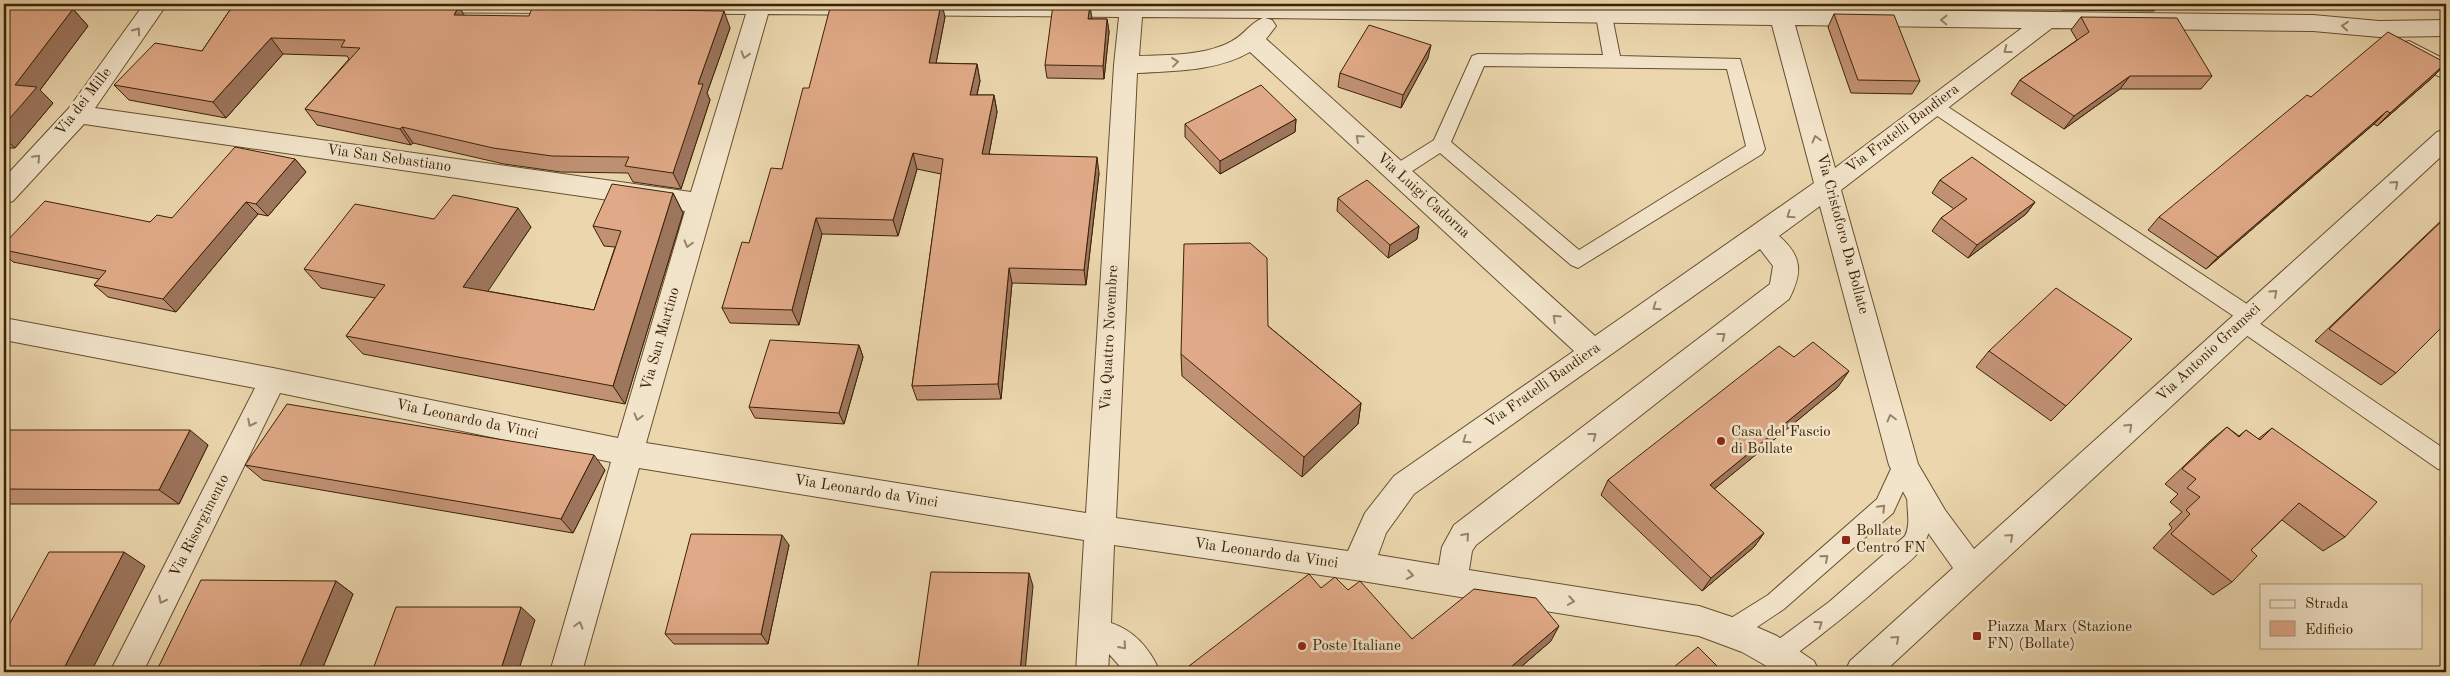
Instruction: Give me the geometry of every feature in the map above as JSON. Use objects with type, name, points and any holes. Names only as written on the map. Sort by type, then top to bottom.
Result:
[{"type":"street","name":"Via dei Mille","points":[[4,194],[78,114],[156,4]]},
{"type":"street","points":[[364,4],[1132,7],[1271,12],[1604,16],[1780,11],[2046,21],[2267,13],[2313,23],[2379,29],[2446,28]]},
{"type":"street","name":"Via San Martino","points":[[566,672],[700,203],[760,6]]},
{"type":"street","name":"Via Quattro Novembre","points":[[1092,672],[1126,65],[1132,7]]},
{"type":"street","name":"Via Cristoforo Da Bollate","points":[[1780,11],[1904,465],[1917,492],[1951,545],[1973,570]]},
{"type":"street","points":[[1126,65],[1165,64],[1203,58],[1239,48],[1254,41],[1271,12]]},
{"type":"street","name":"Via Fratelli Bandiera","points":[[1362,567],[1372,528],[1388,503],[1404,485],[1829,186],[1933,105],[2046,21]]},
{"type":"street","points":[[2379,29],[2446,70]]},
{"type":"street","name":"Via Luigi Cadorna","points":[[1254,41],[1592,351]]},
{"type":"street","name":"Via San Sebastiano","points":[[78,114],[700,203]]},
{"type":"street","name":"Via Antonio Gramsci","points":[[1861,672],[2446,138]]},
{"type":"street","points":[[1452,581],[1457,547],[1465,535],[1780,291],[1786,282],[1788,271],[1784,259],[1779,250],[1760,235]]},
{"type":"street","name":"Via Leonardo da Vinci","points":[[4,329],[272,380],[628,453],[1099,530],[1362,567],[1699,621],[1731,631],[1779,653],[1804,672]]},
{"type":"street","name":"Via Risorgimento","points":[[126,672],[272,380]]},
{"type":"street","points":[[1094,636],[1109,636],[1120,641],[1144,672]]},
{"type":"lane","points":[[1604,16],[1613,62]]},
{"type":"lane","points":[[1397,172],[1442,144],[1478,60],[1734,63],[1756,149],[1578,260],[1442,144]]},
{"type":"lane","points":[[1933,105],[2246,319],[2446,462]]},
{"type":"lane","points":[[1731,631],[1776,602],[1885,506],[1904,465]]},
{"type":"lane","points":[[1779,653],[1837,610],[1912,543],[1918,535],[1920,516],[1917,492]]},
{"type":"building","points":[[234,4],[459,6],[454,15],[529,16],[532,8],[724,11],[698,84],[703,84],[673,173],[625,166],[629,157],[552,156],[493,148],[402,127],[400,129],[305,109],[360,48],[341,47],[345,40],[271,38],[213,102],[114,85],[155,43],[202,51]]},
{"type":"building","points":[[831,4],[941,4],[929,63],[977,64],[970,95],[994,95],[982,154],[1097,157],[1084,270],[1009,268],[998,384],[912,386],[943,159],[913,153],[893,220],[816,218],[792,310],[722,308],[742,242],[749,243],[771,168],[782,169],[803,88],[809,88]]},
{"type":"building","points":[[1053,5],[1090,5],[1088,19],[1107,19],[1103,66],[1045,65]]},
{"type":"building","points":[[4,8],[73,9],[15,85],[37,87],[4,125],[4,53],[10,46],[4,46]]},
{"type":"building","points":[[1834,14],[1894,15],[1920,81],[1858,80]]},
{"type":"building","points":[[2081,17],[2177,18],[2212,76],[2130,76],[2074,116],[2020,80],[2089,32]]},
{"type":"building","points":[[1369,25],[1431,45],[1403,95],[1340,73]]},
{"type":"building","points":[[2388,32],[2446,63],[2390,113],[2387,111],[2218,257],[2159,217],[2307,95],[2311,97]]},
{"type":"building","points":[[1261,85],[1296,119],[1220,161],[1185,124]]},
{"type":"building","points":[[235,147],[295,159],[256,204],[246,202],[163,299],[94,285],[106,271],[4,250],[4,244],[45,201],[150,222],[157,215],[172,218]]},
{"type":"building","points":[[1972,157],[2035,202],[1977,245],[1941,218],[1967,199],[1940,180]]},
{"type":"building","points":[[1367,180],[1419,226],[1390,245],[1338,198]]},
{"type":"building","points":[[612,184],[673,193],[613,386],[346,336],[385,285],[304,269],[355,204],[434,219],[453,195],[518,208],[463,287],[594,310],[621,231],[593,226]]},
{"type":"building","points":[[2446,217],[2446,323],[2396,373],[2329,329]]},
{"type":"building","points":[[1250,243],[1267,258],[1268,326],[1361,403],[1304,457],[1181,354],[1184,244]]},
{"type":"building","points":[[2056,288],[2132,339],[2066,406],[1989,351]]},
{"type":"building","points":[[770,340],[859,345],[839,413],[749,407]]},
{"type":"building","name":"Casa del Fascio di Bollate","points":[[1813,342],[1849,371],[1710,485],[1764,533],[1711,578],[1608,480],[1779,346],[1794,357]]},
{"type":"building","points":[[287,404],[594,455],[561,519],[245,465]]},
{"type":"building","points":[[2227,427],[2239,437],[2246,430],[2260,440],[2272,428],[2377,502],[2345,537],[2299,503],[2251,550],[2257,556],[2232,582],[2171,534],[2190,514],[2186,510],[2200,497],[2187,488],[2196,479],[2182,469]]},
{"type":"building","points":[[4,430],[190,430],[159,490],[4,489]]},
{"type":"building","points":[[691,534],[782,535],[761,634],[665,634]]},
{"type":"building","points":[[49,552],[124,552],[62,672],[4,672],[4,634]]},
{"type":"building","points":[[931,572],[1029,573],[1020,672],[917,672]]},
{"type":"building","points":[[1309,574],[1321,588],[1335,577],[1348,590],[1360,581],[1412,639],[1474,589],[1536,598],[1559,626],[1505,672],[1195,672],[1189,666]]},
{"type":"building","points":[[201,580],[336,581],[300,666],[260,666],[257,672],[156,672]]},
{"type":"building","points":[[396,607],[521,607],[500,672],[372,672]]},
{"type":"building","points":[[1698,647],[1723,672],[1668,672]]},
{"type":"place","name":"Casa del Fascio di Bollate","points":[[1721,441]]},
{"type":"place","name":"Bollate Centro FN","points":[[1846,540]]},
{"type":"place","name":"Piazza Marx (Stazione FN) (Bollate)","points":[[1977,636]]},
{"type":"place","name":"Poste Italiane","points":[[1302,646]]}]
